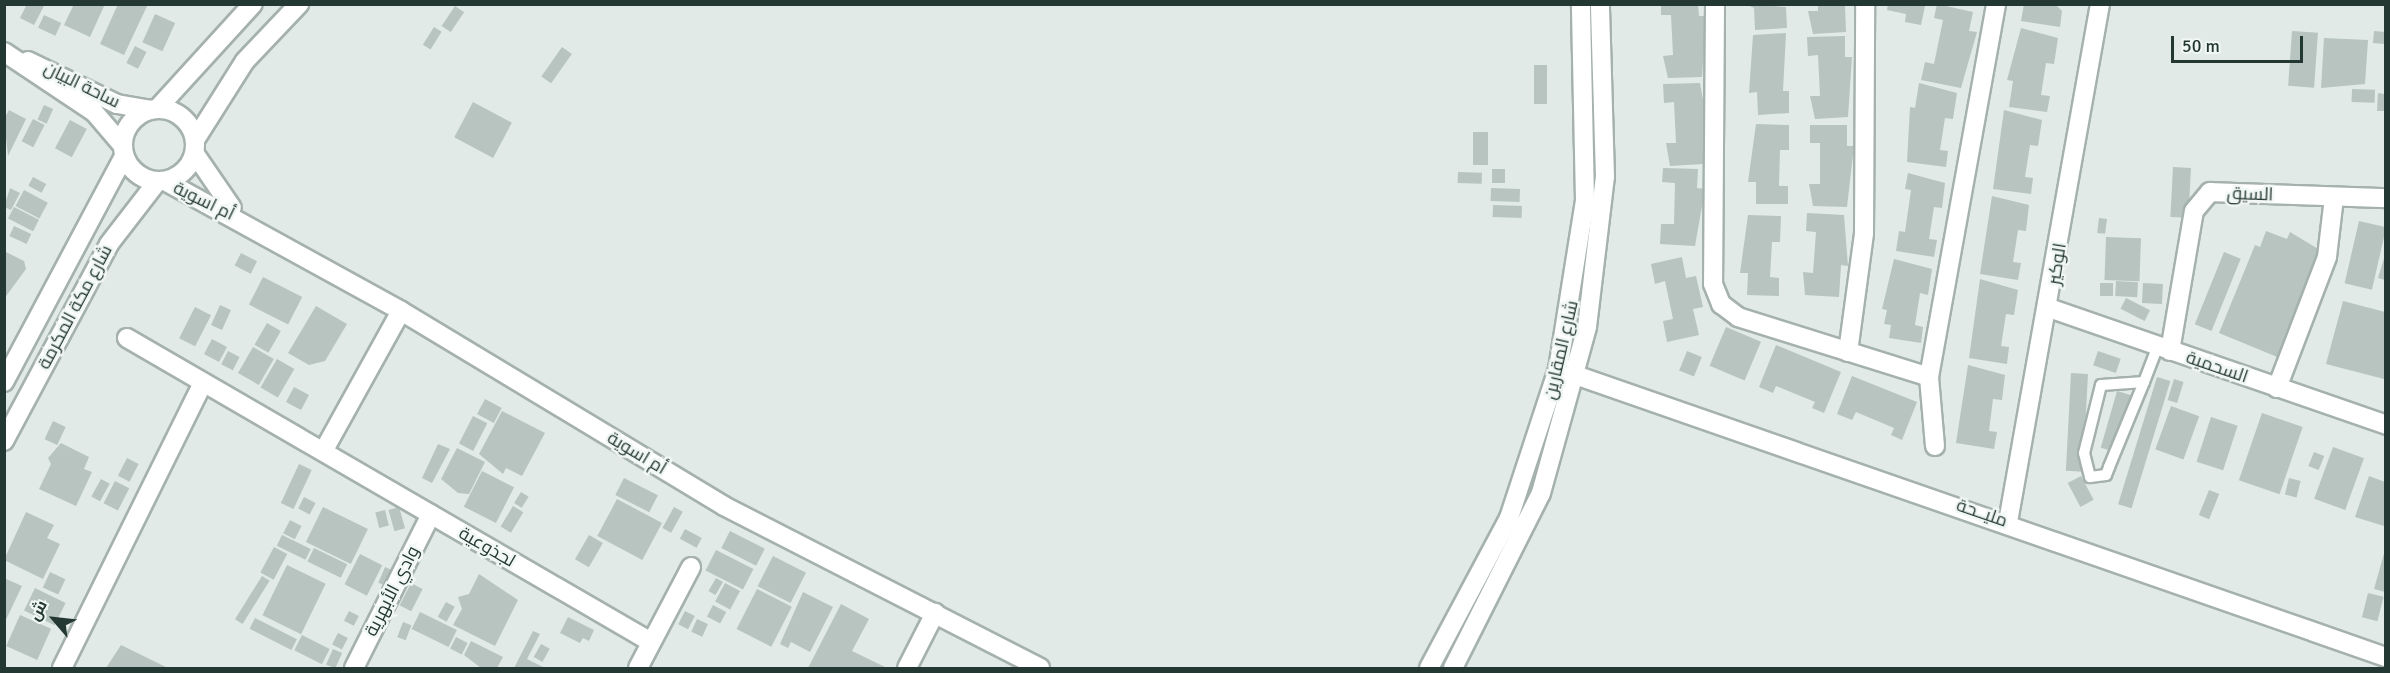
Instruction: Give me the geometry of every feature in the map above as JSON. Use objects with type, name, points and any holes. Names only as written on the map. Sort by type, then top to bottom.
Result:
[{"type":"street","points":[[251,6],[154,109],[130,123],[123,151],[136,174],[161,182],[178,177],[245,62],[299,4]]},
{"type":"street","name":"شارع المقارين","points":[[1429,669],[1509,518],[1558,369],[1585,201],[1581,4]]},
{"type":"street","name":"شارع المقارين","points":[[1453,669],[1525,530],[1576,376],[1596,278],[1605,177],[1600,4]]},
{"type":"street","points":[[1715,4],[1717,294],[1737,317],[1929,377]]},
{"type":"street","points":[[1848,352],[1864,233],[1865,4]]},
{"type":"street","points":[[1935,446],[1929,377],[1996,4]]},
{"type":"street","name":"الوكير","points":[[2008,522],[2049,308],[2100,4]]},
{"type":"street","name":"ساحة البيان","points":[[9,54],[40,64],[117,104],[154,109]]},
{"type":"street","name":"ساحة البيان","points":[[9,54],[94,112],[123,151]]},
{"type":"street","points":[[154,109],[182,117],[195,147]]},
{"type":"street","name":"أم اسوية","points":[[195,147],[218,194],[244,220]]},
{"type":"street","name":"شارع مكة المكرمة","points":[[4,382],[123,151]]},
{"type":"street","name":"أم اسوية","points":[[161,182],[244,220],[401,311],[724,506],[1040,669]]},
{"type":"street","name":"شارع مكة المكرمة","points":[[4,441],[108,244],[161,182]]},
{"type":"street","name":"السيق","points":[[2164,349],[2200,200],[2210,192],[2385,198]]},
{"type":"street","points":[[2277,387],[2327,257],[2334,197]]},
{"type":"street","name":"السحمية","points":[[2049,308],[2385,425]]},
{"type":"street","points":[[324,450],[401,311]]},
{"type":"street","name":"لجذوعية","points":[[127,338],[324,450],[651,642]]},
{"type":"street","name":"مليــحة","points":[[1558,369],[2008,522],[2385,657]]},
{"type":"street","points":[[62,669],[203,383]]},
{"type":"street","name":"وادي الأبهرية","points":[[354,669],[431,514]]},
{"type":"street","points":[[638,669],[691,567]]},
{"type":"street","points":[[907,669],[935,613]]},
{"type":"lane","points":[[2144,382],[2101,385],[2084,453],[2090,477],[2106,475],[2144,382],[2164,349]]},
{"type":"building","points":[[27,4],[45,4],[34,25],[20,18]]},
{"type":"building","points":[[74,4],[105,4],[90,37],[64,25]]},
{"type":"building","points":[[118,4],[148,4],[124,55],[100,44]]},
{"type":"building","points":[[1661,4],[1698,4],[1699,16],[1706,16],[1702,77],[1668,78],[1663,56],[1673,55],[1671,15],[1661,15]]},
{"type":"building","points":[[1746,4],[1786,7],[1787,28],[1755,30],[1754,8]]},
{"type":"building","points":[[1818,4],[1845,4],[1846,32],[1813,34],[1808,11],[1818,11]]},
{"type":"building","points":[[1888,4],[1925,6],[1921,25],[1905,22],[1906,14],[1887,10]]},
{"type":"building","points":[[1937,4],[1973,12],[1969,31],[1977,32],[1961,88],[1921,80],[1925,62],[1934,64],[1943,20],[1934,18]]},
{"type":"building","points":[[2024,4],[2055,4],[2062,11],[2060,27],[2021,21]]},
{"type":"building","points":[[455,6],[464,12],[451,32],[442,26]]},
{"type":"building","points":[[155,14],[175,23],[162,51],[142,42]]},
{"type":"building","points":[[44,15],[61,23],[55,36],[38,28]]},
{"type":"building","points":[[434,27],[442,32],[431,50],[423,45]]},
{"type":"building","points":[[2021,28],[2058,38],[2054,64],[2046,63],[2041,95],[2050,96],[2047,112],[2009,107],[2013,81],[2007,80]]},
{"type":"building","points":[[2292,31],[2318,33],[2314,88],[2288,86]]},
{"type":"building","points":[[2374,31],[2385,32],[2384,44],[2373,43]]},
{"type":"building","points":[[1786,33],[1783,91],[1789,91],[1789,113],[1758,115],[1757,92],[1749,93],[1753,35]]},
{"type":"building","points":[[1845,36],[1845,57],[1852,57],[1848,117],[1815,119],[1810,96],[1820,96],[1818,55],[1808,56],[1807,37]]},
{"type":"building","points":[[2324,38],[2368,40],[2365,84],[2321,88]]},
{"type":"building","points":[[135,46],[147,52],[138,69],[126,63]]},
{"type":"building","points":[[562,47],[572,54],[551,83],[541,76]]},
{"type":"building","points":[[1534,65],[1547,65],[1547,104],[1534,104]]},
{"type":"building","points":[[1700,83],[1709,132],[1703,133],[1704,164],[1670,166],[1666,143],[1676,143],[1674,102],[1664,103],[1663,84]]},
{"type":"building","points":[[1919,83],[1957,93],[1953,119],[1945,118],[1940,150],[1948,151],[1946,167],[1907,162],[1910,107],[1915,108]]},
{"type":"building","points":[[2352,89],[2375,90],[2375,103],[2352,102]]},
{"type":"building","points":[[2378,93],[2385,94],[2385,111],[2377,111]]},
{"type":"building","points":[[473,102],[512,123],[493,158],[454,137]]},
{"type":"building","points":[[44,105],[53,109],[47,124],[37,120]]},
{"type":"building","points":[[9,110],[26,119],[8,156],[4,119]]},
{"type":"building","points":[[2004,110],[2042,120],[2038,146],[2030,145],[2025,177],[2033,178],[2031,194],[1993,189]]},
{"type":"building","points":[[33,119],[45,125],[33,147],[22,141]]},
{"type":"building","points":[[70,120],[87,129],[72,157],[55,148]]},
{"type":"building","points":[[1756,124],[1789,125],[1789,150],[1780,150],[1779,186],[1788,186],[1788,204],[1756,204],[1756,182],[1748,182]]},
{"type":"building","points":[[1810,125],[1847,125],[1847,146],[1854,146],[1847,207],[1813,206],[1809,184],[1820,184],[1820,143],[1810,143]]},
{"type":"building","points":[[1473,132],[1488,132],[1488,165],[1473,165]]},
{"type":"building","points":[[2173,167],[2191,168],[2188,218],[2170,217]]},
{"type":"building","points":[[1663,168],[1698,169],[1697,188],[1705,189],[1695,246],[1660,244],[1661,224],[1674,224],[1675,183],[1662,182]]},
{"type":"building","points":[[1492,169],[1505,169],[1505,183],[1492,183]]},
{"type":"building","points":[[1458,172],[1482,173],[1482,184],[1458,183]]},
{"type":"building","points":[[1908,173],[1945,183],[1942,208],[1934,207],[1929,239],[1937,240],[1934,257],[1896,251],[1899,231],[1905,232],[1911,190],[1905,189]]},
{"type":"building","points":[[33,177],[46,184],[42,193],[28,186]]},
{"type":"building","points":[[10,188],[20,193],[11,210],[4,207]]},
{"type":"building","points":[[1491,188],[1520,189],[1520,202],[1491,201]]},
{"type":"building","points":[[24,190],[48,203],[39,219],[16,206]]},
{"type":"building","points":[[1992,196],[2029,205],[2026,231],[2018,230],[2013,262],[2021,263],[2018,280],[1980,274]]},
{"type":"building","points":[[1493,205],[1522,206],[1522,218],[1493,217]]},
{"type":"building","points":[[14,207],[39,220],[33,231],[8,219]]},
{"type":"building","points":[[1807,213],[1844,215],[1848,266],[1841,265],[1839,297],[1805,295],[1803,272],[1813,273],[1816,232],[1806,231]]},
{"type":"building","points":[[1748,215],[1781,216],[1780,242],[1772,242],[1770,277],[1779,278],[1779,296],[1747,295],[1748,273],[1740,273]]},
{"type":"building","points":[[2099,218],[2107,219],[2105,234],[2097,233]]},
{"type":"building","points":[[2359,221],[2386,227],[2372,290],[2345,283]]},
{"type":"building","points":[[14,226],[31,234],[27,244],[9,236]]},
{"type":"building","points":[[2266,231],[2287,239],[2290,232],[2325,253],[2282,359],[2219,333],[2255,245],[2260,247]]},
{"type":"building","points":[[2106,237],[2141,238],[2139,281],[2104,280]]},
{"type":"building","points":[[4,251],[24,261],[26,269],[4,299]]},
{"type":"building","points":[[2224,252],[2241,259],[2211,331],[2195,324]]},
{"type":"building","points":[[241,253],[257,261],[251,274],[235,265]]},
{"type":"building","points":[[2385,255],[2385,280],[2378,278]]},
{"type":"building","points":[[1682,257],[1686,278],[1696,276],[1703,307],[1693,309],[1699,335],[1667,342],[1663,321],[1673,319],[1665,281],[1655,284],[1651,264]]},
{"type":"building","points":[[1894,259],[1932,269],[1928,295],[1920,293],[1915,325],[1923,327],[1921,343],[1889,338],[1891,325],[1884,324],[1887,310],[1882,309]]},
{"type":"building","points":[[263,277],[302,297],[288,325],[249,305]]},
{"type":"building","points":[[1980,279],[2018,290],[2014,315],[2006,314],[2001,346],[2009,347],[2007,364],[1969,358]]},
{"type":"building","points":[[2116,281],[2138,282],[2137,297],[2115,296]]},
{"type":"building","points":[[2100,283],[2113,283],[2113,296],[2100,296]]},
{"type":"building","points":[[2143,283],[2163,284],[2162,304],[2142,303]]},
{"type":"building","points":[[2126,298],[2150,310],[2145,321],[2121,309]]},
{"type":"building","points":[[2343,301],[2385,312],[2384,379],[2326,364]]},
{"type":"building","points":[[220,305],[231,310],[222,330],[211,325]]},
{"type":"building","points":[[316,306],[347,324],[325,361],[309,365],[288,353]]},
{"type":"building","points":[[195,307],[211,315],[195,346],[179,338]]},
{"type":"building","points":[[267,323],[281,331],[268,353],[254,345]]},
{"type":"building","points":[[1726,327],[1761,342],[1745,381],[1710,366]]},
{"type":"building","points":[[212,339],[227,347],[219,362],[204,354]]},
{"type":"building","points":[[1776,345],[1841,372],[1824,413],[1812,408],[1815,402],[1776,386],[1773,393],[1759,387]]},
{"type":"building","points":[[253,347],[274,359],[259,385],[238,373]]},
{"type":"building","points":[[228,351],[240,357],[233,370],[221,364]]},
{"type":"building","points":[[1687,351],[1702,357],[1694,376],[1679,370]]},
{"type":"building","points":[[2098,351],[2121,359],[2116,373],[2093,365]]},
{"type":"building","points":[[277,359],[294,369],[278,398],[260,388]]},
{"type":"building","points":[[1968,365],[2005,375],[2002,400],[1993,399],[1989,431],[1997,432],[1994,449],[1956,443]]},
{"type":"building","points":[[2071,373],[2088,374],[2083,472],[2066,471]]},
{"type":"building","points":[[1852,376],[1917,402],[1902,440],[1891,435],[1894,428],[1856,412],[1852,420],[1837,414]]},
{"type":"building","points":[[2157,377],[2170,381],[2132,508],[2118,504]]},
{"type":"building","points":[[2174,379],[2184,382],[2177,403],[2168,400]]},
{"type":"building","points":[[294,387],[309,395],[301,410],[286,402]]},
{"type":"building","points":[[2117,391],[2131,395],[2115,452],[2101,448]]},
{"type":"building","points":[[485,399],[502,408],[494,423],[477,414]]},
{"type":"building","points":[[2171,406],[2199,416],[2183,459],[2155,449]]},
{"type":"building","points":[[502,411],[545,433],[522,476],[506,468],[503,474],[479,454]]},
{"type":"building","points":[[2262,413],[2303,427],[2280,494],[2239,480]]},
{"type":"building","points":[[473,416],[487,423],[473,451],[459,444]]},
{"type":"building","points":[[2211,417],[2238,426],[2223,470],[2196,462]]},
{"type":"building","points":[[53,421],[66,427],[57,445],[45,439]]},
{"type":"building","points":[[61,443],[89,457],[84,469],[92,472],[76,506],[39,489],[51,464],[48,458]]},
{"type":"building","points":[[438,444],[450,449],[432,483],[422,478]]},
{"type":"building","points":[[2333,447],[2364,458],[2345,510],[2314,499]]},
{"type":"building","points":[[457,448],[485,462],[469,494],[458,493],[441,479]]},
{"type":"building","points":[[2314,452],[2324,456],[2319,470],[2308,466]]},
{"type":"building","points":[[127,458],[139,464],[130,482],[118,476]]},
{"type":"building","points":[[299,464],[312,470],[294,509],[281,503]]},
{"type":"building","points":[[482,471],[514,487],[496,523],[464,507]]},
{"type":"building","points":[[2081,476],[2094,500],[2080,507],[2068,483]]},
{"type":"building","points":[[2369,476],[2385,482],[2384,526],[2355,517]]},
{"type":"building","points":[[624,478],[658,495],[649,512],[615,495]]},
{"type":"building","points":[[2289,478],[2301,481],[2297,497],[2285,494]]},
{"type":"building","points":[[101,479],[110,484],[100,501],[91,496]]},
{"type":"building","points":[[115,481],[129,488],[118,511],[104,503]]},
{"type":"building","points":[[2209,490],[2219,494],[2209,519],[2199,515]]},
{"type":"building","points":[[521,492],[529,497],[522,508],[514,503]]},
{"type":"building","points":[[304,497],[316,503],[310,514],[298,509]]},
{"type":"building","points":[[617,499],[662,523],[642,560],[597,536]]},
{"type":"building","points":[[513,506],[523,512],[511,533],[501,527]]},
{"type":"building","points":[[323,507],[368,529],[351,564],[306,542]]},
{"type":"building","points":[[399,507],[405,528],[394,531],[388,510]]},
{"type":"building","points":[[674,507],[683,512],[671,533],[662,528]]},
{"type":"building","points":[[385,510],[389,526],[379,528],[375,512]]},
{"type":"building","points":[[26,512],[54,525],[47,538],[60,544],[43,579],[4,560]]},
{"type":"building","points":[[290,520],[302,526],[295,539],[283,533]]},
{"type":"building","points":[[685,529],[702,538],[697,548],[680,539]]},
{"type":"building","points":[[730,531],[765,549],[756,566],[721,548]]},
{"type":"building","points":[[282,535],[311,549],[306,560],[277,546]]},
{"type":"building","points":[[589,535],[603,543],[589,567],[575,559]]},
{"type":"building","points":[[274,547],[287,554],[274,580],[260,573]]},
{"type":"building","points":[[314,548],[347,564],[341,578],[307,561]]},
{"type":"building","points":[[716,550],[753,569],[743,590],[706,570]]},
{"type":"building","points":[[2385,550],[2385,592],[2374,589]]},
{"type":"building","points":[[360,554],[382,565],[367,596],[345,584]]},
{"type":"building","points":[[773,556],[806,573],[791,603],[758,586]]},
{"type":"building","points":[[287,565],[326,584],[301,634],[262,615]]},
{"type":"building","points":[[385,567],[392,570],[386,586],[378,583]]},
{"type":"building","points":[[50,572],[65,579],[58,595],[43,587]]},
{"type":"building","points":[[479,574],[518,600],[495,646],[453,625],[462,609],[458,597],[469,594]]},
{"type":"building","points":[[262,576],[270,581],[243,624],[235,619]]},
{"type":"building","points":[[4,578],[22,586],[4,624]]},
{"type":"building","points":[[716,578],[723,582],[715,595],[708,591]]},
{"type":"building","points":[[411,583],[423,589],[411,611],[400,605]]},
{"type":"building","points":[[725,583],[740,591],[730,610],[715,602]]},
{"type":"building","points":[[35,588],[66,603],[55,625],[24,610]]},
{"type":"building","points":[[757,589],[792,607],[771,647],[737,629]]},
{"type":"building","points":[[803,592],[833,607],[810,652],[791,642],[788,648],[780,644]]},
{"type":"building","points":[[2368,593],[2384,597],[2377,621],[2362,617]]},
{"type":"building","points":[[446,602],[455,607],[447,622],[438,617]]},
{"type":"building","points":[[841,604],[869,619],[852,651],[887,668],[808,668]]},
{"type":"building","points":[[713,605],[726,612],[720,624],[707,616]]},
{"type":"building","points":[[349,611],[359,616],[354,626],[344,621]]},
{"type":"building","points":[[685,611],[695,616],[688,629],[678,624]]},
{"type":"building","points":[[420,612],[457,630],[449,647],[412,629]]},
{"type":"building","points":[[20,615],[51,629],[37,660],[6,646]]},
{"type":"building","points":[[568,617],[594,630],[589,641],[583,638],[580,643],[560,633]]},
{"type":"building","points":[[255,618],[297,639],[291,650],[250,629]]},
{"type":"building","points":[[697,619],[708,624],[702,637],[691,632]]},
{"type":"building","points":[[403,622],[411,625],[406,640],[397,637]]},
{"type":"building","points":[[533,631],[540,634],[527,659],[545,668],[514,668]]},
{"type":"building","points":[[338,633],[348,638],[342,650],[332,645]]},
{"type":"building","points":[[302,635],[330,649],[322,664],[294,650]]},
{"type":"building","points":[[456,637],[468,643],[462,654],[450,649]]},
{"type":"building","points":[[471,641],[503,657],[497,668],[481,668],[464,655]]},
{"type":"building","points":[[541,644],[550,649],[542,662],[534,657]]},
{"type":"building","points":[[121,645],[168,668],[106,668]]},
{"type":"building","points":[[333,649],[342,653],[335,668],[326,665]]}]
